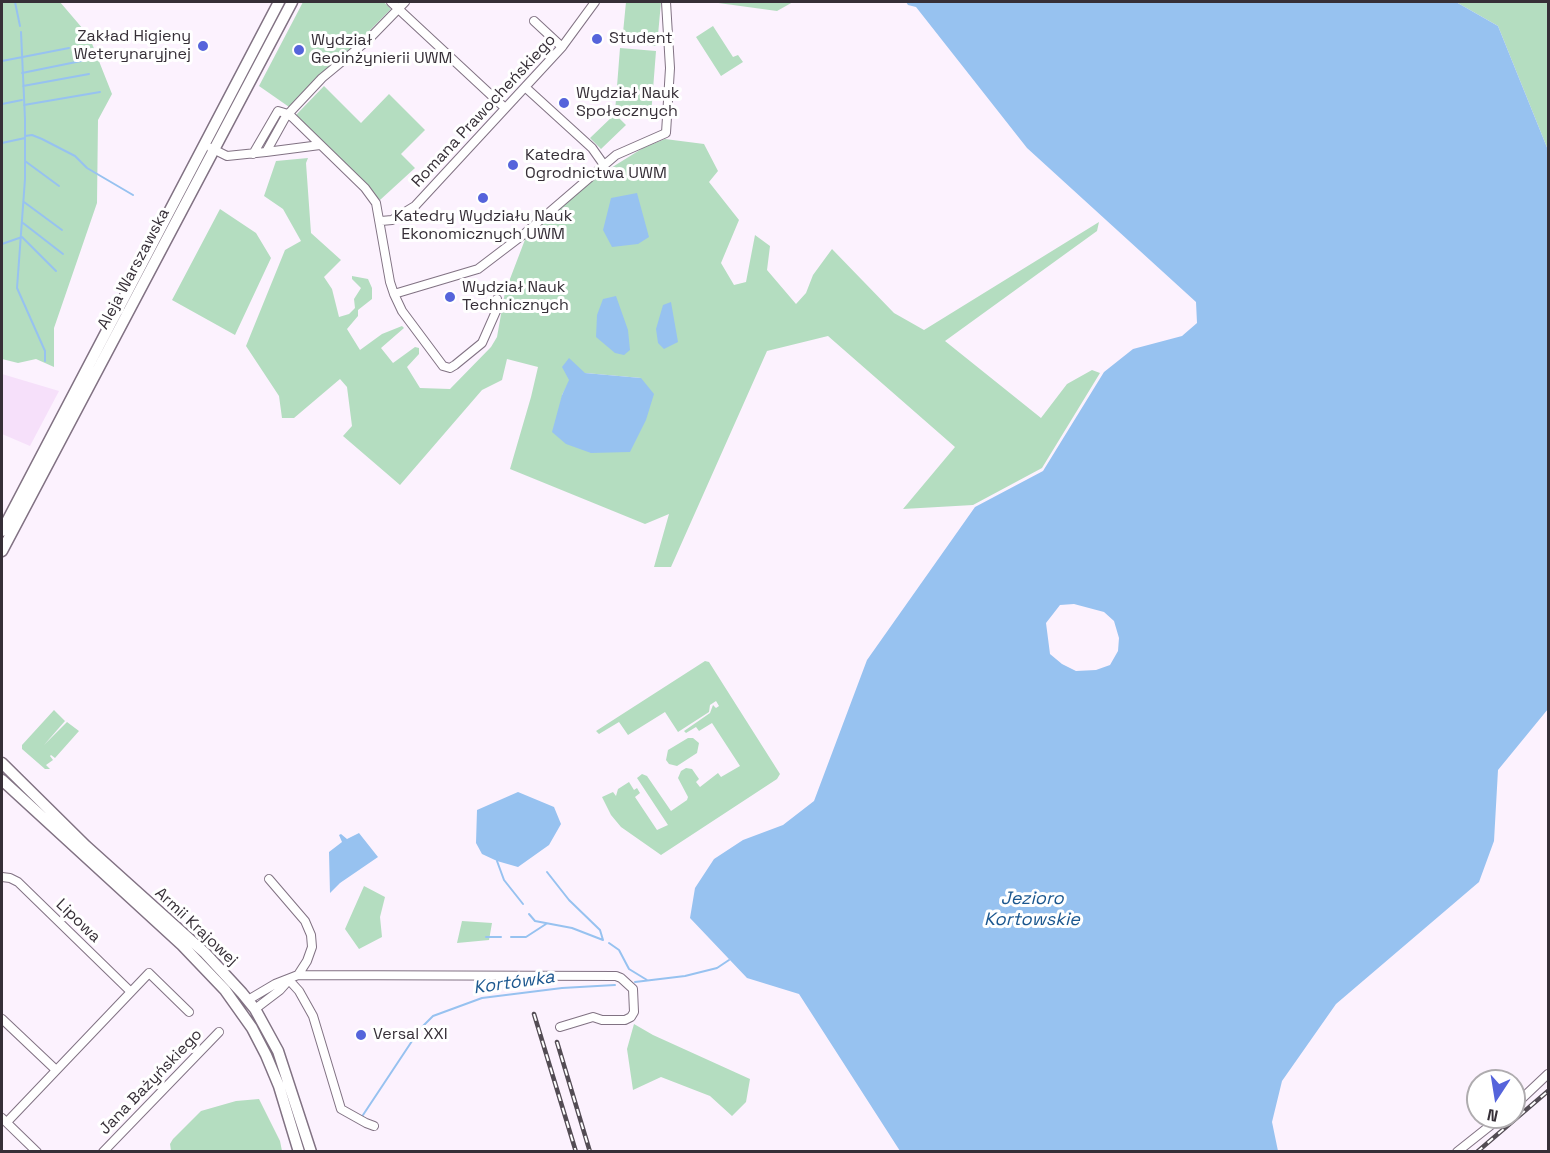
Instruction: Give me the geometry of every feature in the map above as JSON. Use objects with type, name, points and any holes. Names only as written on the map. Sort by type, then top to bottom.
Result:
[{"type":"main road","name":"Aleja Warszawska","points":[[2,551],[210,148],[279,2]]},
{"type":"main road","name":"Aleja Warszawska","points":[[2,531],[292,2]]},
{"type":"main road","name":"Armii Krajowej","points":[[2,764],[86,846],[205,953],[251,1004],[278,1051],[311,1152]]},
{"type":"main road","name":"Armii Krajowej","points":[[2,780],[182,945],[217,982],[241,1012],[271,1065],[298,1152]]},
{"type":"main road","points":[[241,1012],[251,1004]]},
{"type":"street","points":[[391,2],[505,108]]},
{"type":"street","points":[[267,152],[288,114],[322,78],[368,40],[405,2]]},
{"type":"street","name":"Romana Prawocheńskiego","points":[[381,221],[392,220],[415,206],[562,47],[595,2]]},
{"type":"street","points":[[394,294],[478,269],[524,234],[616,155],[666,133],[670,68],[666,2]]},
{"type":"street","points":[[534,21],[562,47]]},
{"type":"street","points":[[525,87],[592,148],[604,165]]},
{"type":"street","points":[[253,154],[278,111],[288,114],[365,188],[376,203],[381,221],[390,282],[394,294],[402,311],[446,371],[482,343],[497,309],[497,299]]},
{"type":"street","points":[[210,148],[227,156],[320,145]]},
{"type":"street","name":"Lipowa","points":[[2,877],[18,882],[131,992]]},
{"type":"street","points":[[269,879],[302,917],[310,930],[311,951],[298,975]]},
{"type":"street","points":[[37,1152],[4,1120],[56,1070],[149,973],[189,1012]]},
{"type":"street","points":[[251,1004],[280,990],[289,980],[298,975],[616,976],[633,989],[634,1012],[631,1017],[625,1020],[602,1020],[593,1017],[560,1027]]},
{"type":"street","points":[[289,980],[299,991],[313,1016],[341,1109],[366,1124],[374,1126]]},
{"type":"street","points":[[2,1019],[56,1070]]},
{"type":"street","name":"Jana Bażyńskiego","points":[[103,1152],[219,1032]]},
{"type":"street","points":[[1526,1095],[1548,1074]]},
{"type":"street","points":[[1457,1152],[1486,1129]]},
{"type":"shaded area","points":[[2,374],[59,391],[30,446],[2,434]]},
{"type":"green space","points":[[2,2],[60,2],[89,36],[112,94],[98,120],[97,203],[54,328],[54,367],[36,359],[18,363],[2,359]]},
{"type":"green space","points":[[303,2],[384,2],[391,9],[292,109],[259,86]]},
{"type":"green space","points":[[626,2],[661,2],[657,46],[622,43]]},
{"type":"green space","points":[[711,2],[793,2],[777,11]]},
{"type":"green space","points":[[1456,2],[1548,2],[1548,150],[1498,26]]},
{"type":"green space","points":[[713,26],[733,57],[738,55],[743,62],[721,76],[696,37]]},
{"type":"green space","points":[[620,48],[656,51],[651,115],[615,112]]},
{"type":"green space","points":[[324,86],[361,123],[389,94],[425,130],[401,154],[415,168],[380,200],[296,115]]},
{"type":"green space","points":[[615,114],[626,125],[601,149],[590,138]]},
{"type":"green space","points":[[665,139],[704,144],[718,171],[709,182],[739,220],[721,263],[734,285],[746,282],[755,235],[770,246],[767,270],[796,304],[806,293],[813,275],[832,249],[894,313],[924,330],[1099,222],[1097,231],[945,341],[1041,418],[1067,384],[1092,370],[1100,373],[1042,468],[973,505],[903,509],[955,447],[828,336],[767,351],[671,567],[654,567],[669,514],[645,524],[510,469],[538,367],[507,359],[502,380],[482,390],[400,485],[343,436],[352,426],[347,387],[340,379],[294,418],[282,418],[279,396],[246,346],[285,250],[301,241],[283,209],[264,196],[276,161],[308,158],[306,163],[311,233],[341,260],[324,277],[332,289],[339,317],[349,314],[355,308],[354,299],[361,288],[352,276],[368,279],[372,288],[372,299],[358,310],[358,316],[347,329],[360,350],[382,334],[402,326],[404,328],[381,348],[393,363],[415,347],[419,348],[419,354],[407,367],[420,388],[450,389],[491,347],[497,337],[505,292],[526,237],[582,186],[643,148]],"holes":[[[585,373],[641,378],[609,452],[591,452],[562,395],[570,380]]]},
{"type":"green space","points":[[220,209],[256,233],[271,258],[235,335],[172,300]]},
{"type":"green space","points":[[705,661],[709,662],[780,774],[777,779],[661,855],[621,827],[611,815],[602,797],[613,792],[616,796],[618,789],[629,782],[634,790],[637,788],[640,793],[635,797],[657,830],[668,825],[637,778],[642,774],[647,776],[671,811],[688,797],[678,778],[681,771],[686,768],[692,769],[699,779],[696,782],[700,787],[718,773],[721,777],[740,766],[712,723],[699,731],[696,727],[686,733],[684,731],[710,713],[713,705],[716,708],[719,706],[716,701],[710,705],[709,712],[678,732],[665,712],[628,735],[619,722],[599,734],[596,731]]},
{"type":"green space","points":[[54,710],[65,721],[44,745],[67,722],[79,731],[55,758],[50,756],[53,760],[46,765],[50,769],[45,769],[22,749],[22,745]]},
{"type":"green space","points":[[688,738],[693,738],[699,743],[697,753],[677,766],[669,764],[666,760],[668,750]]},
{"type":"green space","points":[[364,886],[385,897],[380,917],[382,937],[359,949],[345,929]]},
{"type":"green space","points":[[462,921],[492,923],[489,940],[457,943]]},
{"type":"green space","points":[[634,1024],[750,1079],[746,1102],[732,1116],[710,1096],[661,1077],[633,1090],[627,1049]]},
{"type":"green space","points":[[259,1099],[280,1141],[282,1151],[171,1151],[170,1144],[173,1139],[201,1111],[236,1101]]},
{"type":"water","name":"Jezioro Kortowskie","points":[[906,2],[1456,2],[1498,26],[1548,150],[1548,709],[1498,770],[1494,841],[1479,882],[1336,1004],[1282,1081],[1272,1122],[1278,1151],[900,1151],[799,994],[747,978],[690,918],[695,888],[714,859],[743,840],[783,825],[814,801],[867,660],[975,507],[1043,471],[1104,372],[1133,349],[1182,336],[1197,323],[1196,302],[1027,148],[916,7]],"holes":[[[1074,604],[1104,612],[1114,621],[1119,638],[1118,651],[1110,665],[1096,670],[1076,671],[1062,664],[1050,654],[1046,623],[1060,605]]]},
{"type":"water","points":[[637,193],[649,237],[638,244],[612,247],[603,230],[611,198]]},
{"type":"water","points":[[616,296],[628,330],[630,350],[624,355],[615,353],[596,337],[597,315],[603,299]]},
{"type":"water","points":[[671,302],[678,342],[664,349],[658,343],[656,329],[663,305]]},
{"type":"water","points":[[569,358],[585,373],[641,378],[654,394],[646,420],[630,452],[591,453],[566,444],[552,432],[562,395],[569,380],[562,367]]},
{"type":"water","points":[[518,792],[554,807],[561,824],[549,845],[518,867],[482,854],[476,843],[477,810]]},
{"type":"water","points":[[359,833],[378,857],[340,883],[330,893],[329,852],[342,842],[339,835],[347,839]]},
{"type":"waterway","points":[[15,2],[20,26]]},
{"type":"waterway","points":[[21,32],[25,179],[17,288],[45,351],[45,361]]},
{"type":"waterway","points":[[2,61],[69,48]]},
{"type":"waterway","points":[[22,73],[86,60]]},
{"type":"waterway","points":[[23,86],[89,74]]},
{"type":"waterway","points":[[24,105],[100,92]]},
{"type":"waterway","points":[[2,104],[22,100]]},
{"type":"waterway","points":[[25,136],[32,135],[75,156],[87,168],[133,195]]},
{"type":"waterway","points":[[2,143],[25,138]]},
{"type":"waterway","points":[[25,161],[59,186]]},
{"type":"waterway","points":[[24,202],[62,230]]},
{"type":"waterway","points":[[23,223],[63,254]]},
{"type":"waterway","points":[[2,244],[22,237],[56,271]]},
{"type":"waterway","points":[[497,861],[504,880],[523,904]]},
{"type":"waterway","points":[[547,872],[569,900],[600,930],[603,940]]},
{"type":"waterway","points":[[529,914],[535,921],[572,928],[603,940]]},
{"type":"waterway","points":[[511,937],[526,937],[546,924]]},
{"type":"waterway","points":[[486,937],[501,937]]},
{"type":"waterway","points":[[609,943],[619,950],[629,969],[647,980]]},
{"type":"waterway","name":"Kortówka","points":[[635,982],[685,976],[717,968],[729,960]]},
{"type":"waterway","name":"Kortówka","points":[[363,1115],[420,1029],[433,1016],[482,998],[562,988],[615,985]]},
{"type":"railway","points":[[534,1014],[576,1152]]},
{"type":"railway","points":[[557,1042],[590,1152]]},
{"type":"railway","points":[[1477,1152],[1548,1091]]},
{"type":"place","name":"Student","points":[[597,39]]},
{"type":"place","name":"Zakład Higieny Weterynaryjnej","points":[[203,46]]},
{"type":"place","name":"Wydział Geoinżynierii UWM","points":[[299,50]]},
{"type":"place","name":"Wydział Nauk Społecznych","points":[[564,103]]},
{"type":"place","name":"Katedra Ogrodnictwa UWM","points":[[513,165]]},
{"type":"place","name":"Katedry Wydziału Nauk Ekonomicznych UWM","points":[[483,198]]},
{"type":"place","name":"Wydział Nauk Technicznych","points":[[450,297]]},
{"type":"place","name":"Versal XXI","points":[[361,1035]]}]
